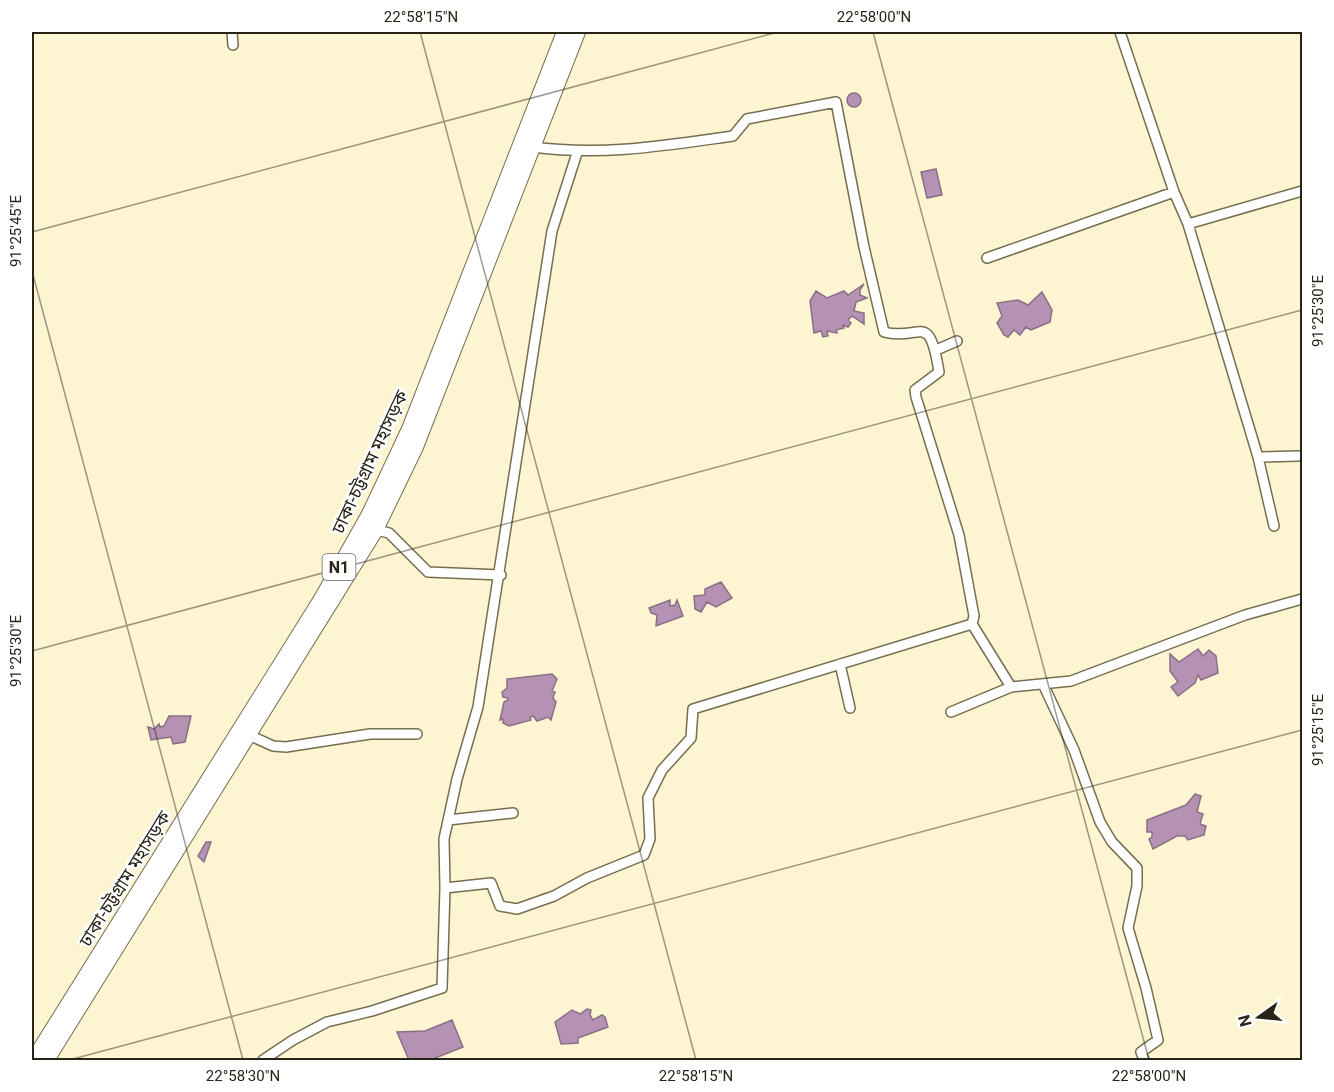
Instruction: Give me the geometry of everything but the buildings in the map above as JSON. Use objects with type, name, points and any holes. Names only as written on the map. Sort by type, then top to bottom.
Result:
[{"type":"highway","name":"ঢাকা-চট্টগ্রাম মহাসড়ক","points":[[33,1060],[321,599],[369,514],[409,429],[564,32]]},
{"type":"highway","name":"ঢাকা-চট্টগ্রাম মহাসড়ক","points":[[47,1060],[376,530],[416,447],[578,32]]},
{"type":"street","points":[[232,32],[233,45]]},
{"type":"street","points":[[1120,32],[1174,192],[1188,224],[1257,457],[1274,525]]},
{"type":"street","points":[[532,147],[577,153],[643,149],[733,136],[747,119],[836,102],[868,268],[884,332],[894,334],[921,330],[926,332],[936,350],[939,372],[915,390],[916,397],[959,535],[974,616],[972,624],[1011,687]]},
{"type":"street","points":[[263,1060],[292,1040],[327,1022],[372,1011],[442,988],[444,839],[457,779],[478,707],[501,575],[552,231],[577,153]]},
{"type":"street","points":[[1188,224],[1302,191]]},
{"type":"street","points":[[987,258],[1174,192]]},
{"type":"street","points":[[936,350],[957,341]]},
{"type":"street","points":[[1257,457],[1298,456]]},
{"type":"street","points":[[376,530],[389,533],[428,572],[501,575]]},
{"type":"street","points":[[951,712],[1011,687],[1071,681],[1245,615],[1302,599]]},
{"type":"street","points":[[445,888],[492,883],[500,906],[517,909],[554,896],[587,878],[644,855],[650,840],[648,798],[662,770],[691,738],[693,709],[972,624]]},
{"type":"street","points":[[840,664],[849,708]]},
{"type":"street","points":[[1043,684],[1074,750],[1100,822],[1112,842],[1137,868],[1137,886],[1128,928],[1146,988],[1158,1040],[1142,1052],[1144,1060]]},
{"type":"street","points":[[249,735],[273,746],[286,747],[370,734],[417,734]]},
{"type":"street","points":[[448,820],[513,813]]},
{"type":"shaded area","points":[[851,93],[857,93],[861,100],[857,107],[851,107],[847,103],[847,97]]},
{"type":"shaded area","points":[[936,169],[942,195],[927,198],[921,172]]},
{"type":"shaded area","points":[[864,284],[860,295],[867,298],[856,302],[854,311],[864,313],[864,324],[852,316],[848,320],[851,323],[848,327],[843,325],[844,328],[836,330],[837,333],[827,331],[828,336],[823,337],[821,331],[814,333],[810,301],[816,291],[827,298],[844,291],[848,295]]},
{"type":"shaded area","points":[[1042,292],[1052,310],[1050,322],[1031,330],[1026,327],[1020,335],[1014,330],[1008,337],[1004,335],[997,323],[1002,316],[997,303],[1018,300],[1028,305]]},
{"type":"shaded area","points":[[721,582],[732,598],[716,607],[707,602],[701,612],[695,609],[694,596],[705,595],[705,589]]},
{"type":"shaded area","points":[[670,600],[670,606],[675,605],[677,600],[683,616],[656,626],[657,615],[651,613],[649,608]]},
{"type":"shaded area","points":[[1198,649],[1203,656],[1209,650],[1216,656],[1218,673],[1201,680],[1198,675],[1195,683],[1178,696],[1171,687],[1178,682],[1170,671],[1170,654],[1179,662]]},
{"type":"shaded area","points":[[552,674],[557,679],[552,691],[555,692],[553,698],[556,702],[551,720],[548,717],[537,721],[533,716],[530,717],[531,720],[509,726],[503,723],[503,719],[500,720],[504,702],[508,700],[503,697],[502,692],[507,688],[507,679]]},
{"type":"shaded area","points":[[169,716],[191,716],[185,742],[173,744],[171,737],[151,740],[148,727],[154,729],[159,724],[160,727],[164,726]]},
{"type":"shaded area","points":[[1195,794],[1201,796],[1197,812],[1203,814],[1200,824],[1206,826],[1204,835],[1188,840],[1185,836],[1177,836],[1153,849],[1149,839],[1152,837],[1152,832],[1147,832],[1147,820],[1186,805]]},
{"type":"shaded area","points":[[206,842],[211,842],[204,862],[198,856]]},
{"type":"shaded area","points":[[587,1009],[591,1010],[590,1015],[593,1020],[602,1015],[605,1017],[608,1027],[578,1038],[578,1043],[561,1044],[555,1022],[572,1010],[580,1014]]},
{"type":"shaded area","points":[[452,1020],[463,1047],[430,1060],[409,1060],[397,1032],[425,1031]]}]
